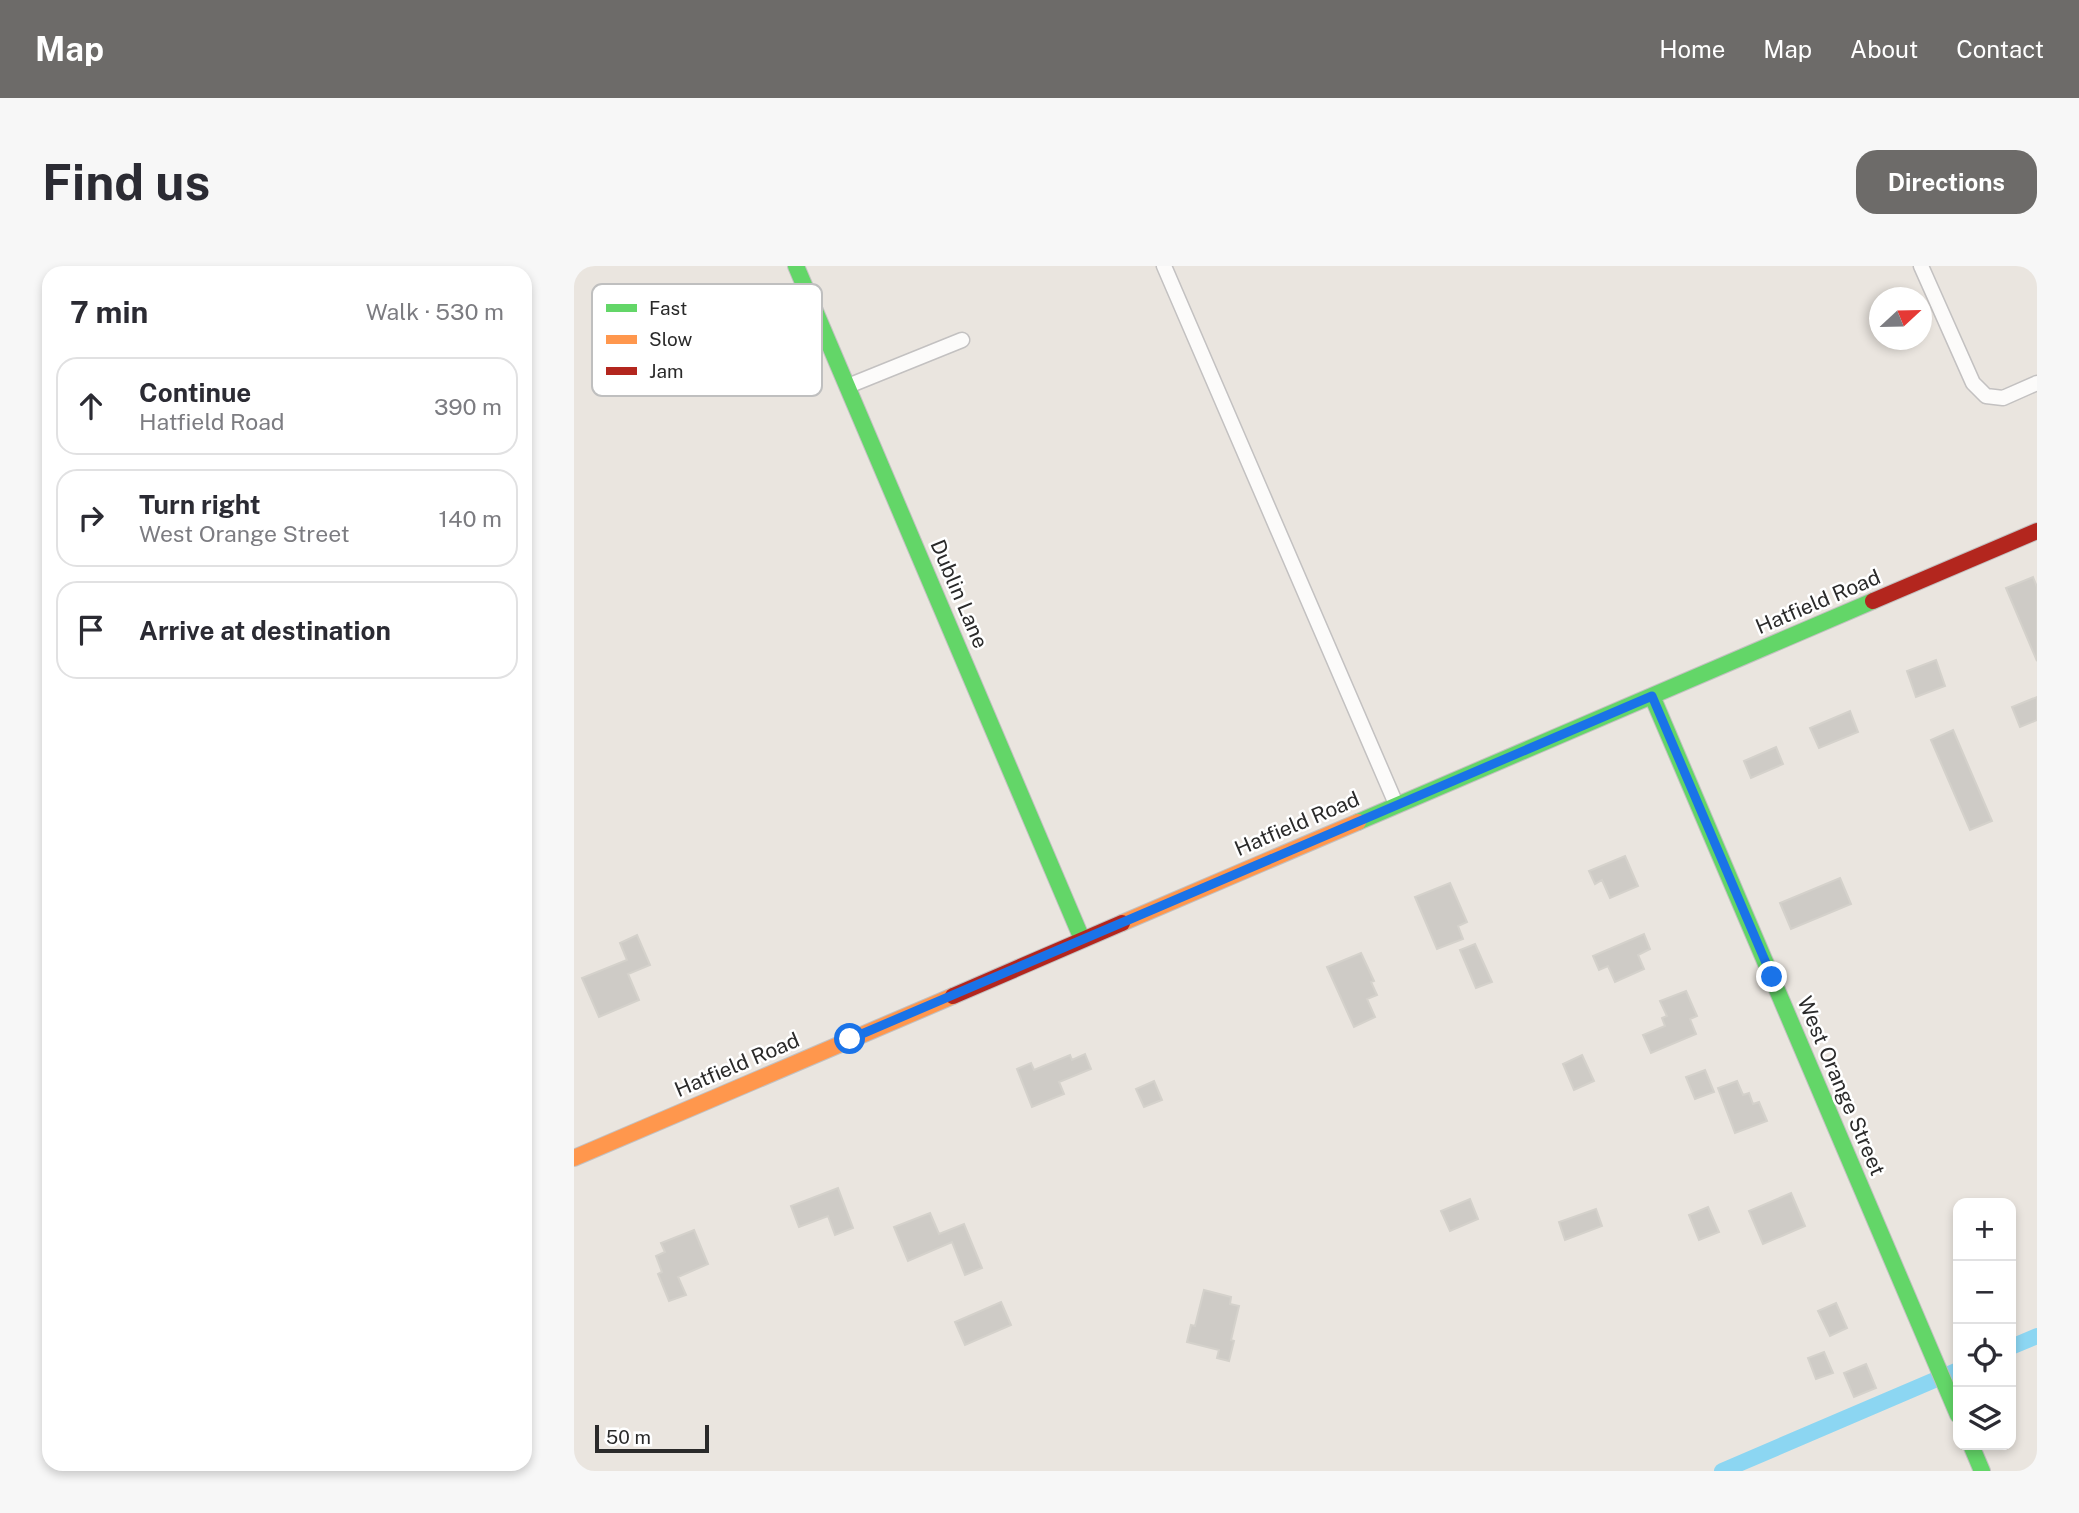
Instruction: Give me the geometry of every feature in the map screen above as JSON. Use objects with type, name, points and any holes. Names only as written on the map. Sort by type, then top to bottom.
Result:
[{"type":"street","name":"Dublin Lane","points":[[796,266],[804,284]]},
{"type":"street","points":[[1164,266],[1396,804]]},
{"type":"street","points":[[1921,266],[1973,383],[1986,396],[2003,398],[2037,383]]},
{"type":"street","name":"Dublin Lane","points":[[822,326],[1082,939]]},
{"type":"street","points":[[848,386],[961,340]]},
{"type":"street","name":"Hatfield Road","points":[[574,1158],[2037,531]]},
{"type":"street","name":"West Orange Street","points":[[1652,696],[1953,1403]]},
{"type":"street","points":[[1973,1450],[1982,1471]]},
{"type":"building","points":[[2033,577],[2037,587],[2037,661],[2006,588]]},
{"type":"building","points":[[1936,660],[1945,686],[1916,697],[1907,671]]},
{"type":"building","points":[[2037,697],[2037,720],[2020,727],[2012,707]]},
{"type":"building","points":[[1850,711],[1858,732],[1819,748],[1810,728]]},
{"type":"building","points":[[1953,730],[1992,821],[1970,830],[1931,740]]},
{"type":"building","points":[[1776,747],[1783,764],[1751,778],[1744,761]]},
{"type":"building","points":[[1625,856],[1638,886],[1610,898],[1602,880],[1595,884],[1589,871]]},
{"type":"building","points":[[1840,878],[1851,904],[1791,929],[1780,903]]},
{"type":"building","points":[[1450,883],[1467,922],[1458,926],[1463,939],[1437,949],[1415,897]]},
{"type":"building","points":[[1644,934],[1650,949],[1638,955],[1644,969],[1615,982],[1608,966],[1599,970],[1593,956]]},
{"type":"building","points":[[637,935],[650,965],[628,974],[639,1000],[599,1017],[582,978],[627,960],[620,943]]},
{"type":"building","points":[[1475,944],[1492,982],[1476,988],[1460,950]]},
{"type":"building","points":[[1361,953],[1374,981],[1371,982],[1377,995],[1367,999],[1375,1017],[1354,1027],[1327,967]]},
{"type":"building","points":[[1686,991],[1697,1016],[1690,1019],[1696,1034],[1651,1053],[1643,1035],[1665,1026],[1662,1018],[1667,1016],[1660,1001]]},
{"type":"building","points":[[1085,1054],[1091,1069],[1059,1082],[1064,1094],[1032,1107],[1017,1069],[1031,1063],[1034,1070],[1070,1055],[1072,1060]]},
{"type":"building","points":[[1582,1055],[1594,1081],[1574,1090],[1563,1064]]},
{"type":"building","points":[[1705,1070],[1714,1092],[1695,1099],[1686,1077]]},
{"type":"building","points":[[1154,1081],[1162,1100],[1144,1107],[1136,1089]]},
{"type":"building","points":[[1737,1081],[1743,1095],[1749,1093],[1753,1104],[1759,1102],[1767,1121],[1735,1133],[1718,1088]]},
{"type":"building","points":[[838,1188],[853,1228],[835,1235],[828,1216],[799,1227],[791,1206]]},
{"type":"building","points":[[1791,1193],[1805,1226],[1763,1244],[1749,1211]]},
{"type":"building","points":[[1470,1199],[1478,1219],[1450,1231],[1441,1211]]},
{"type":"building","points":[[1708,1207],[1719,1232],[1699,1240],[1689,1215]]},
{"type":"building","points":[[1596,1209],[1602,1226],[1565,1240],[1559,1222]]},
{"type":"building","points":[[930,1213],[939,1234],[964,1224],[982,1268],[965,1275],[952,1242],[908,1261],[894,1227]]},
{"type":"building","points":[[694,1230],[708,1264],[678,1277],[686,1295],[669,1301],[658,1274],[662,1272],[656,1256],[665,1252],[661,1243]]},
{"type":"building","points":[[1204,1290],[1231,1297],[1230,1304],[1239,1306],[1229,1361],[1217,1358],[1219,1350],[1187,1342],[1191,1325],[1195,1326]]},
{"type":"building","points":[[1001,1302],[1011,1325],[965,1345],[955,1322]]},
{"type":"building","points":[[1836,1303],[1847,1328],[1830,1336],[1818,1311]]},
{"type":"building","points":[[1824,1352],[1833,1373],[1816,1379],[1808,1358]]},
{"type":"building","points":[[1866,1364],[1876,1388],[1854,1397],[1844,1373]]},
{"type":"waterway","points":[[2016,1345],[2037,1336]]},
{"type":"waterway","points":[[1722,1471],[1953,1372]]},
{"type":"traffic: fast","points":[[796,266],[804,284]]},
{"type":"traffic: fast","points":[[822,327],[1082,939]]},
{"type":"traffic: fast","points":[[1358,822],[1873,601]]},
{"type":"traffic: fast","points":[[1652,696],[1953,1403]]},
{"type":"traffic: fast","points":[[1973,1450],[1982,1471]]},
{"type":"traffic: slow","points":[[1122,923],[1358,822]]},
{"type":"traffic: slow","points":[[574,1158],[953,996]]},
{"type":"traffic: jam","points":[[1873,601],[2037,531]]},
{"type":"traffic: jam","points":[[953,996],[1122,923]]},
{"type":"route","points":[[850,1039],[1652,696],[1772,977]]}]
